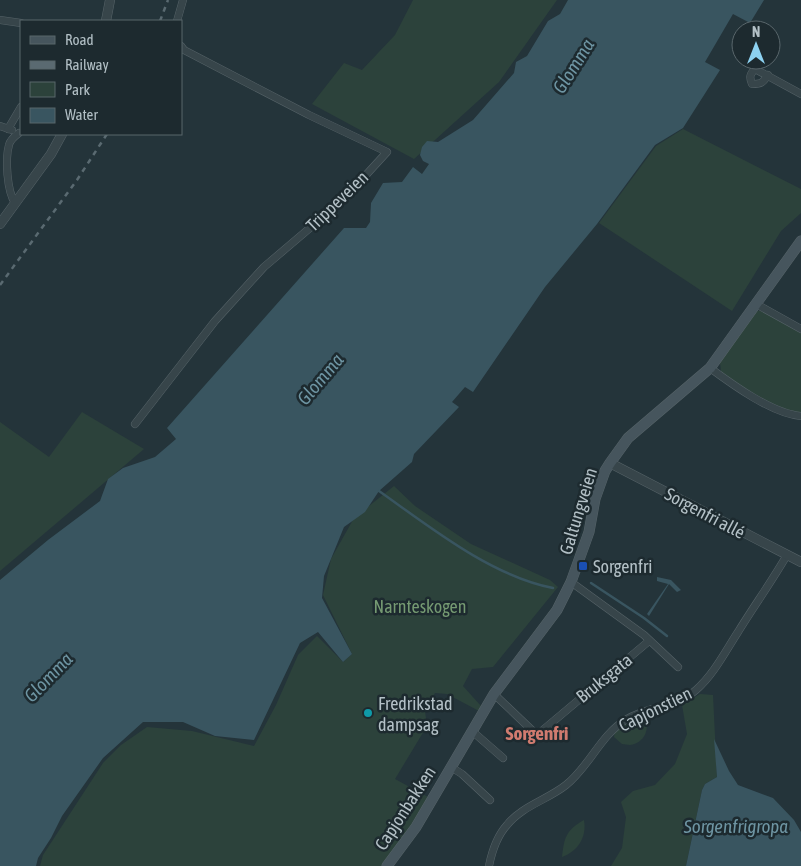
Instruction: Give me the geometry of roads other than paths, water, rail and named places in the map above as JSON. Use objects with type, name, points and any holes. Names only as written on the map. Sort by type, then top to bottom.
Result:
[{"type":"main road","name":"Galtungveien","points":[[451,766],[494,694],[557,610],[572,582],[589,532],[595,499],[605,471],[610,463],[628,438],[710,368],[801,241]]},
{"type":"main road","name":"Capjonbakken","points":[[386,866],[416,827],[451,766]]},
{"type":"street","points":[[106,20],[110,0]]},
{"type":"street","points":[[177,20],[183,0]]},
{"type":"street","points":[[0,20],[20,24]]},
{"type":"street","name":"Trippeveien","points":[[135,424],[215,321],[258,274],[344,199],[387,152],[309,114],[182,47]]},
{"type":"street","points":[[768,76],[801,94]]},
{"type":"street","points":[[15,203],[9,189],[9,148],[12,140],[20,132],[4,127],[20,108]]},
{"type":"street","points":[[0,224],[61,135]]},
{"type":"street","points":[[756,304],[801,329]]},
{"type":"street","points":[[710,368],[774,408],[786,414],[801,416]]},
{"type":"street","name":"Sorgenfri allé","points":[[610,463],[801,562]]},
{"type":"street","name":"Capjonstien","points":[[489,866],[494,847],[506,826],[520,812],[567,784],[587,764],[600,743],[613,729],[634,714],[688,696],[712,673],[787,555]]},
{"type":"street","name":"Bruksgata","points":[[572,582],[644,635],[678,667]]},
{"type":"street","name":"Bruksgata","points":[[494,694],[537,734],[649,640]]},
{"type":"street","points":[[472,731],[503,758]]},
{"type":"street","points":[[451,766],[490,800]]},
{"type":"water","name":"Glomma","points":[[568,0],[764,0],[752,20],[744,20],[733,14],[705,62],[720,70],[683,128],[655,145],[597,224],[545,287],[473,392],[465,387],[452,402],[459,407],[414,454],[412,462],[379,491],[365,512],[344,527],[324,576],[322,598],[352,654],[343,662],[318,632],[300,643],[254,740],[215,736],[183,722],[143,722],[103,758],[62,816],[38,858],[36,866],[0,866],[0,580],[48,540],[100,501],[108,479],[123,468],[155,457],[176,439],[167,428],[344,228],[366,228],[370,222],[371,203],[383,183],[402,182],[413,167],[422,174],[429,164],[423,161],[420,155],[422,147],[427,141],[438,142],[473,120],[514,73],[516,62],[527,56],[548,21],[560,14]]},
{"type":"water","points":[[657,577],[671,580],[681,590],[677,592],[669,584],[649,616],[647,614],[668,584],[657,581]]},
{"type":"water","name":"Sorgenfrigropa","points":[[714,739],[729,771],[738,785],[773,798],[794,820],[801,832],[801,866],[686,866],[702,790],[705,784],[717,777]]},
{"type":"waterway","points":[[379,491],[484,562],[530,582],[553,588]]},
{"type":"waterway","points":[[591,583],[644,618],[667,636]]},
{"type":"railway","points":[[160,20],[168,0]]},
{"type":"railway","points":[[0,285],[77,180],[106,135]]},
{"type":"place","name":"Sorgenfri","points":[[583,566]]},
{"type":"place","name":"Fredrikstad dampsag","points":[[368,713]]},
{"type":"district","name":"Sorgenfri","points":[[537,733]]},
{"type":"park label","name":"Narnteskogen","points":[[420,606]]}]
